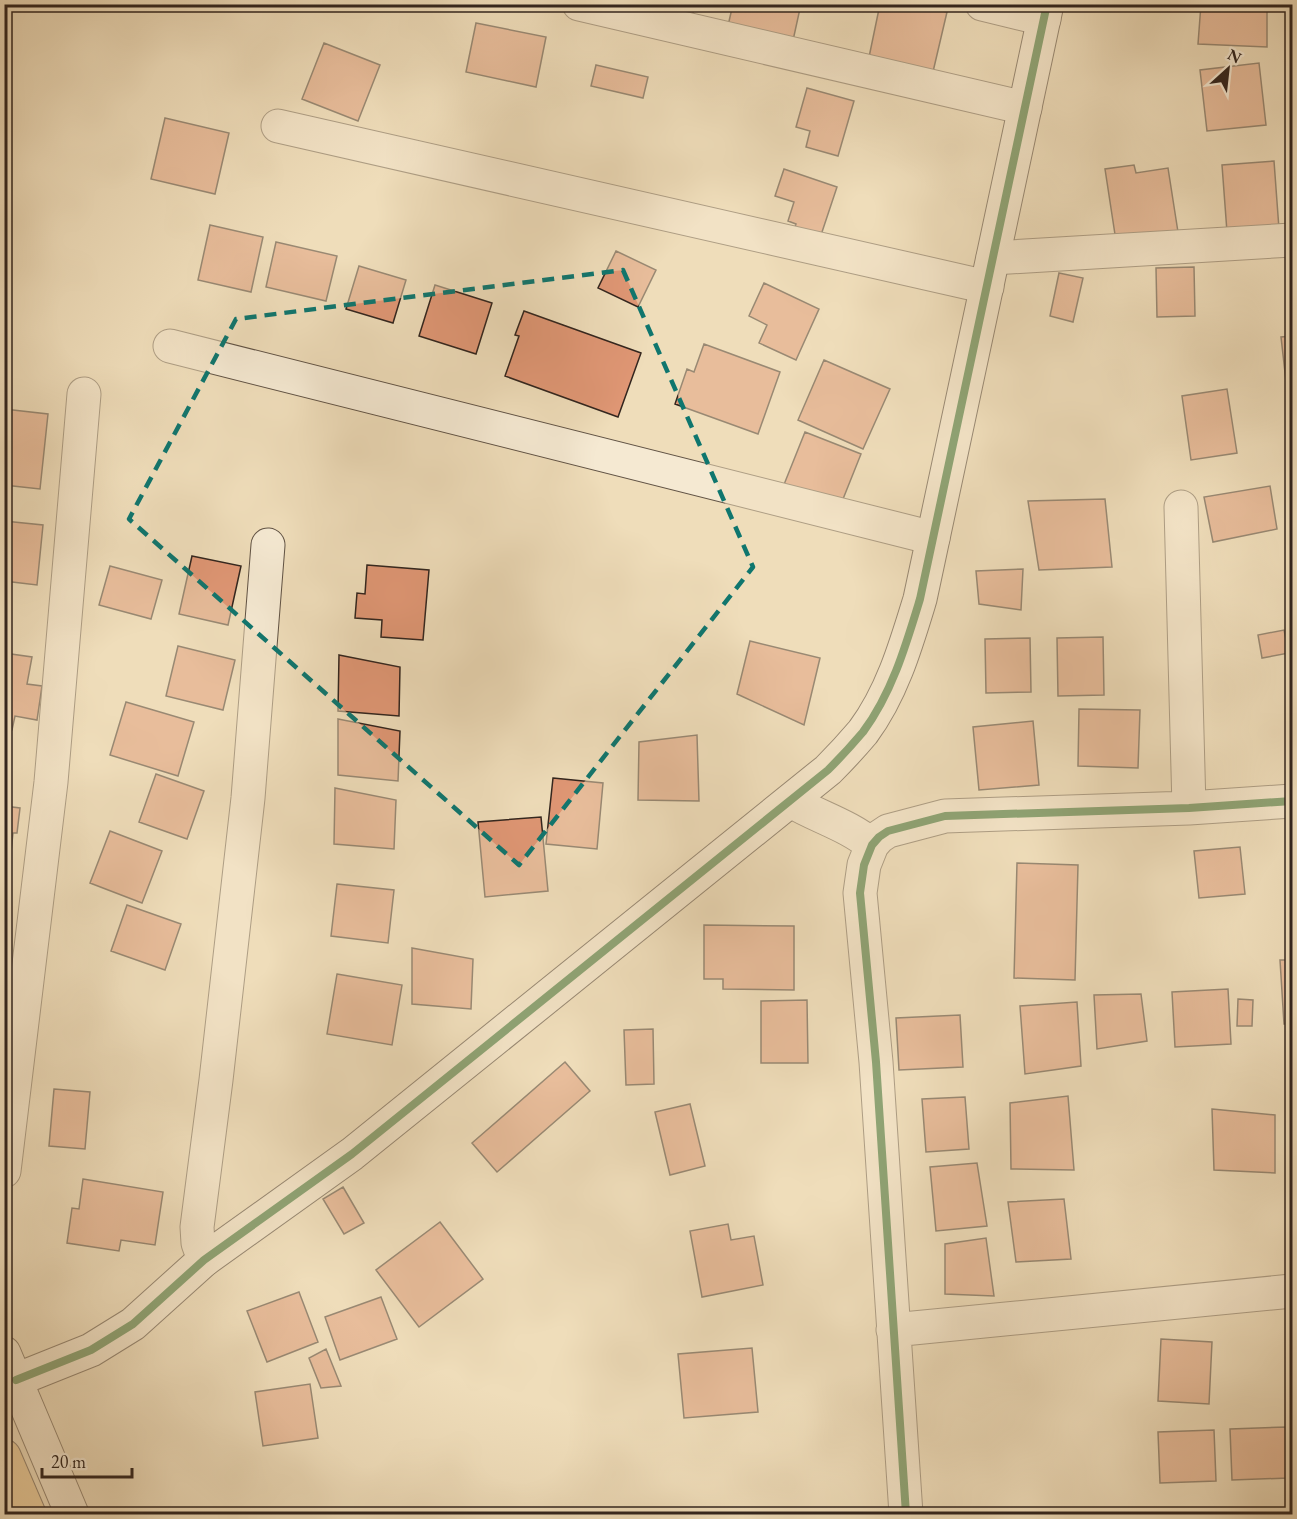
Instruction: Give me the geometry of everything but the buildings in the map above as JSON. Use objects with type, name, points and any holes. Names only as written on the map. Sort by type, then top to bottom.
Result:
[{"type":"highway","points":[[4,1456],[29,1515]]},
{"type":"street","points":[[579,4],[1025,108]]},
{"type":"street","points":[[72,1515],[10,1367],[91,1350],[133,1324],[204,1260],[352,1154],[791,801],[828,770],[863,731],[885,694],[903,654],[920,599],[1046,12],[982,4]]},
{"type":"street","points":[[278,126],[990,272],[1293,240]]},
{"type":"street","points":[[170,346],[933,538]]},
{"type":"street","points":[[4,1171],[51,782],[84,394]]},
{"type":"street","points":[[1181,507],[1189,808]]},
{"type":"street","points":[[204,1260],[198,1243],[196,1227],[216,1080],[248,798],[268,545]]},
{"type":"street","points":[[791,801],[861,837],[945,816],[1189,808],[1293,801]]},
{"type":"street","points":[[861,837],[864,865],[860,892],[876,1062],[906,1515]]},
{"type":"street","points":[[893,1330],[1293,1291]]},
{"type":"highlighted area","points":[[623,270],[753,567],[519,865],[129,519],[236,319]]},
{"type":"cycle path","points":[[16,1380],[91,1350],[133,1324],[204,1260],[352,1154],[828,770],[863,732],[890,685],[920,599],[1047,4]]},
{"type":"cycle path","points":[[906,1514],[876,1062],[860,893],[864,865],[872,845],[888,831],[945,816],[1189,808],[1292,801]]}]
